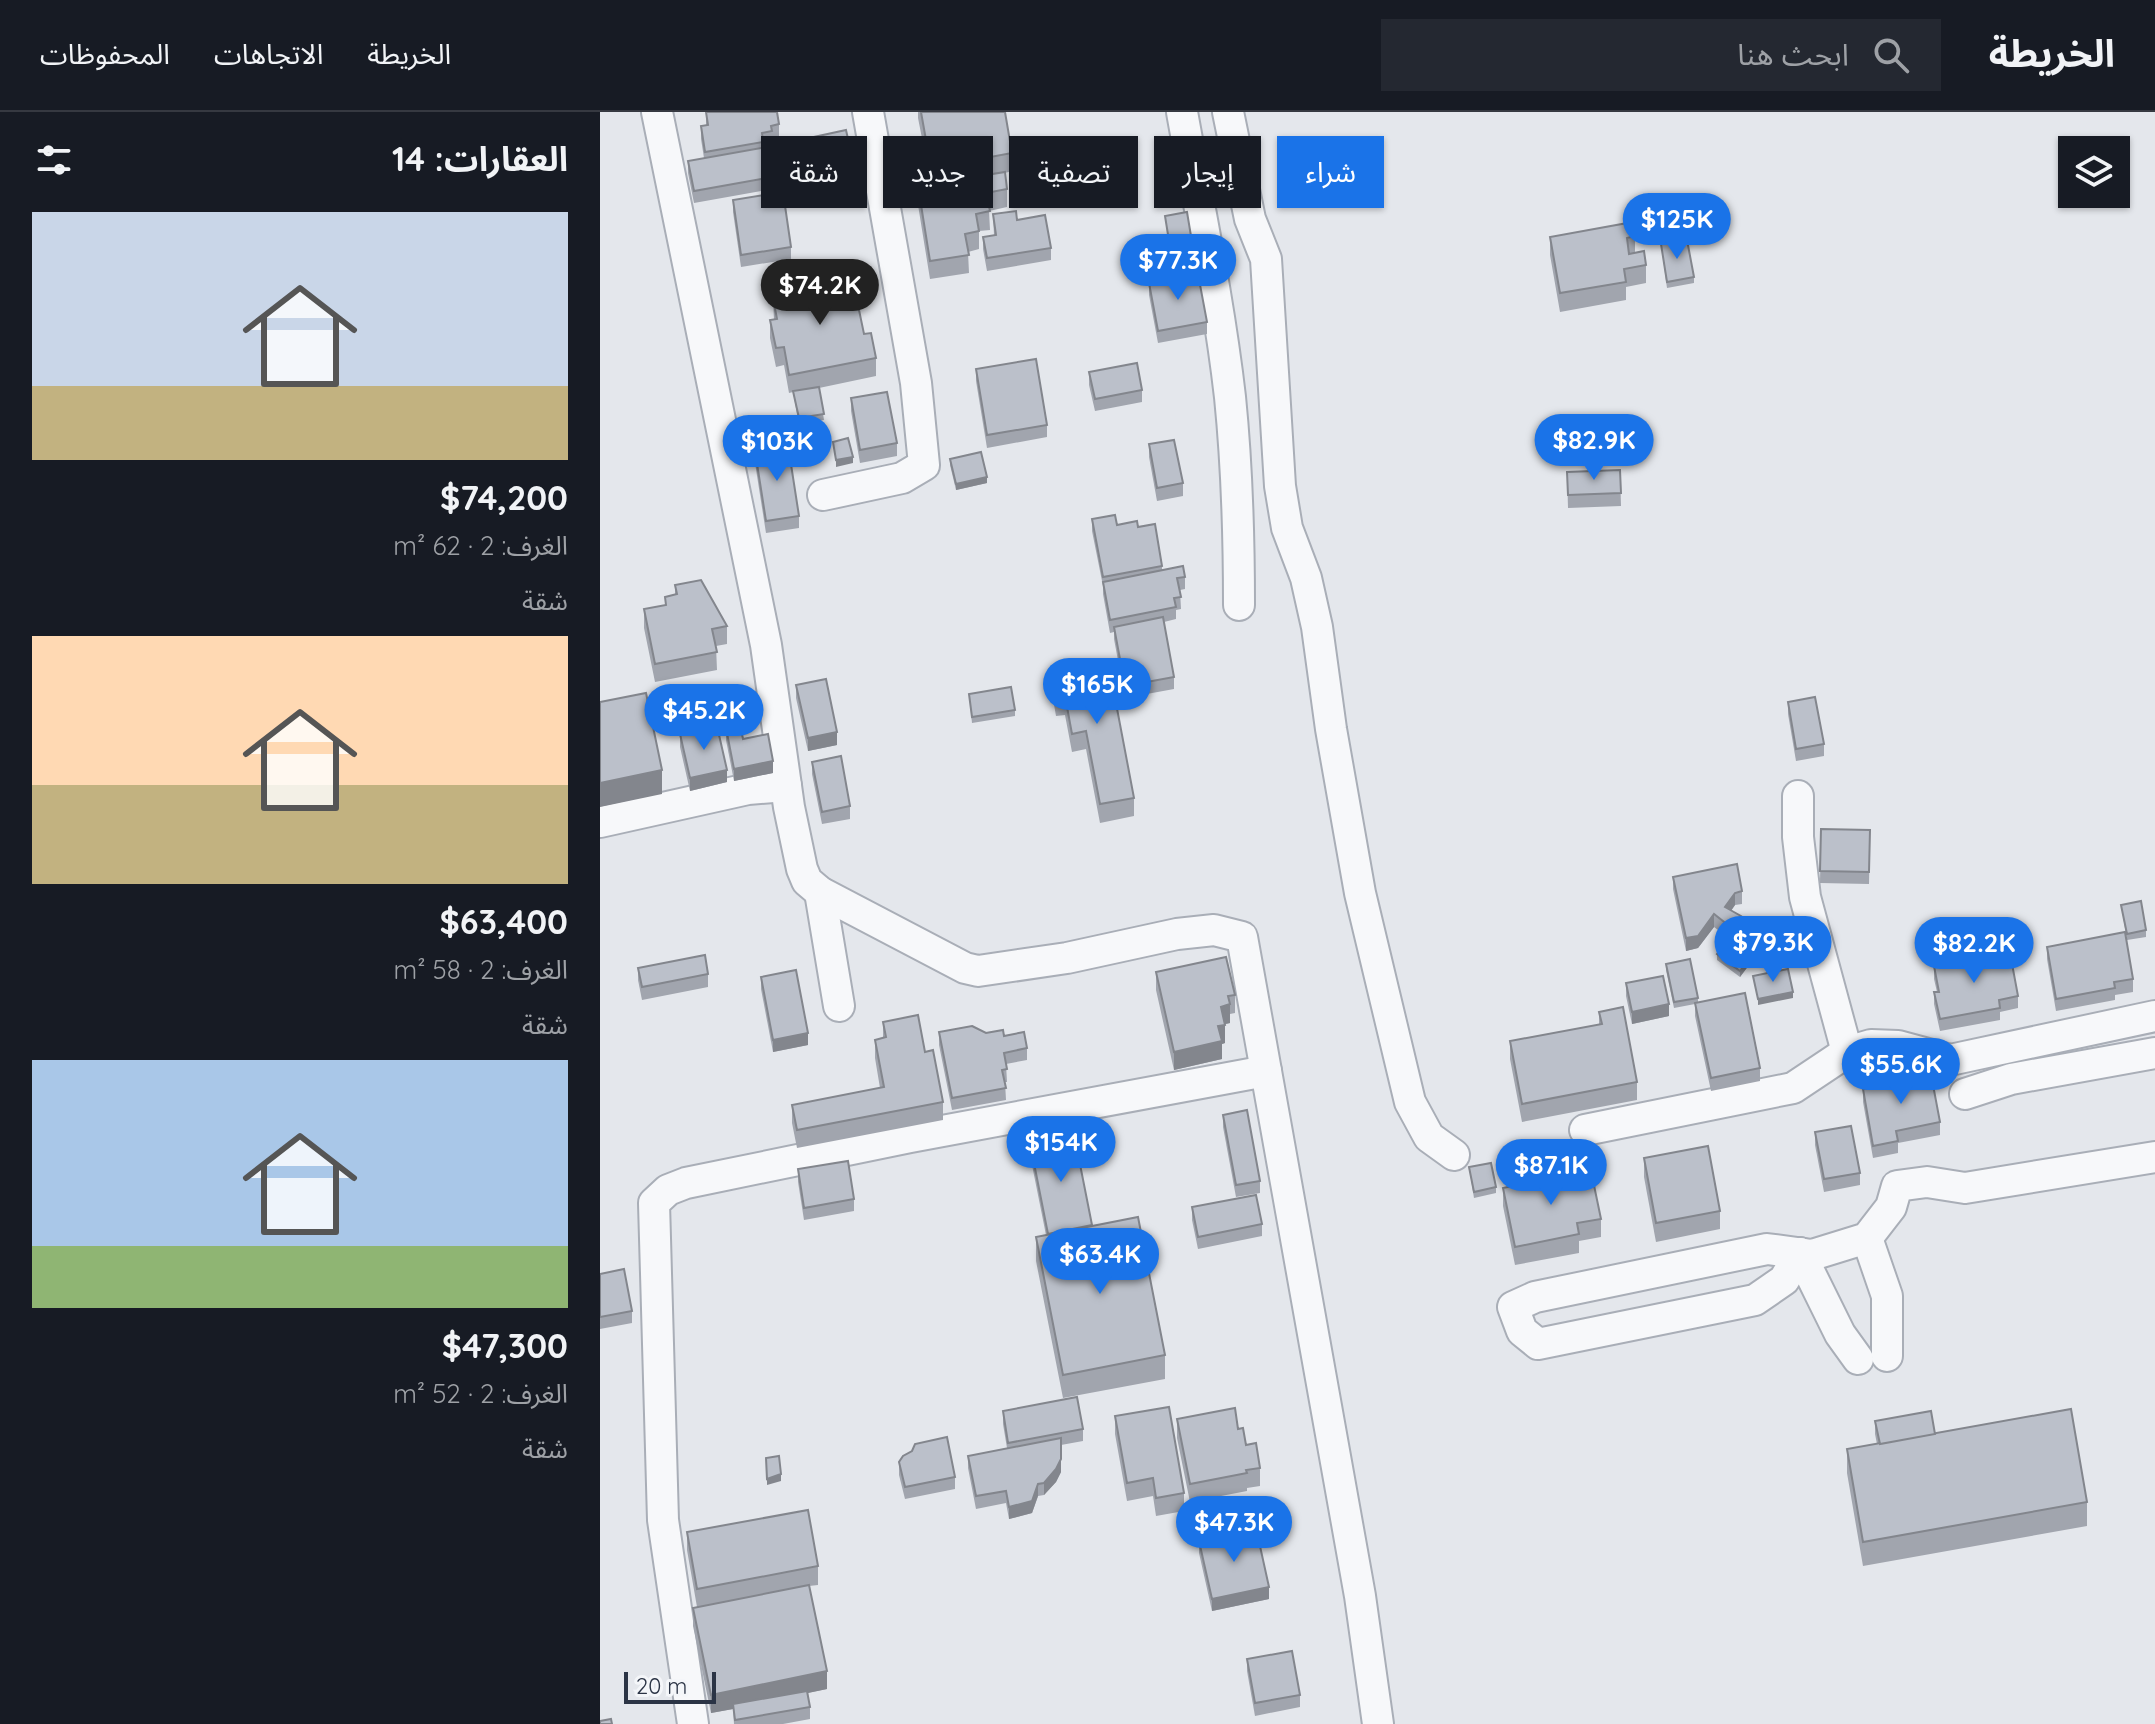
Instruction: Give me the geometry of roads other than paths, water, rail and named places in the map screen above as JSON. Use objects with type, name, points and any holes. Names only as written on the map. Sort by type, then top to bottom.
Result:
[{"type":"street","points":[[657,112],[766,645],[786,786],[807,881],[820,892],[965,968],[978,971],[1067,958],[1177,934],[1214,930],[1242,937],[1358,1581],[1378,1724]]},
{"type":"street","points":[[823,495],[902,478],[924,465],[916,383],[868,112]]},
{"type":"street","points":[[1182,112],[1220,325],[1235,454],[1239,508],[1239,605]]},
{"type":"street","points":[[1228,112],[1250,219],[1266,259],[1280,486],[1287,528],[1306,578],[1317,627],[1331,729],[1360,893],[1410,1102],[1429,1137],[1454,1155]]},
{"type":"street","points":[[1203,226],[1250,219]]},
{"type":"street","points":[[1235,454],[1277,448]]},
{"type":"street","points":[[600,822],[748,789],[786,786]]},
{"type":"street","points":[[1798,796],[1798,837],[1805,897],[1847,1052]]},
{"type":"street","points":[[820,892],[839,1006]]},
{"type":"street","points":[[1585,1130],[1793,1088],[1847,1052],[1871,1045],[1898,1046],[1950,1060],[2155,1016]]},
{"type":"street","points":[[1965,1094],[2011,1079],[2155,1053]]},
{"type":"street","points":[[693,1724],[663,1520],[654,1203],[668,1190],[686,1183],[925,1134],[1266,1071]]},
{"type":"street","points":[[1800,1253],[1784,1280],[1755,1300],[1538,1344],[1522,1331],[1513,1307],[1535,1297],[1767,1249],[1800,1253],[1812,1255],[1867,1238],[1891,1207],[1897,1186],[1927,1182],[1965,1188],[2155,1157]]},
{"type":"street","points":[[1800,1253],[1840,1334],[1872,1358],[1887,1296],[1867,1238]]},
{"type":"street","points":[[1601,1331],[1607,1315],[1608,1282]]}]
